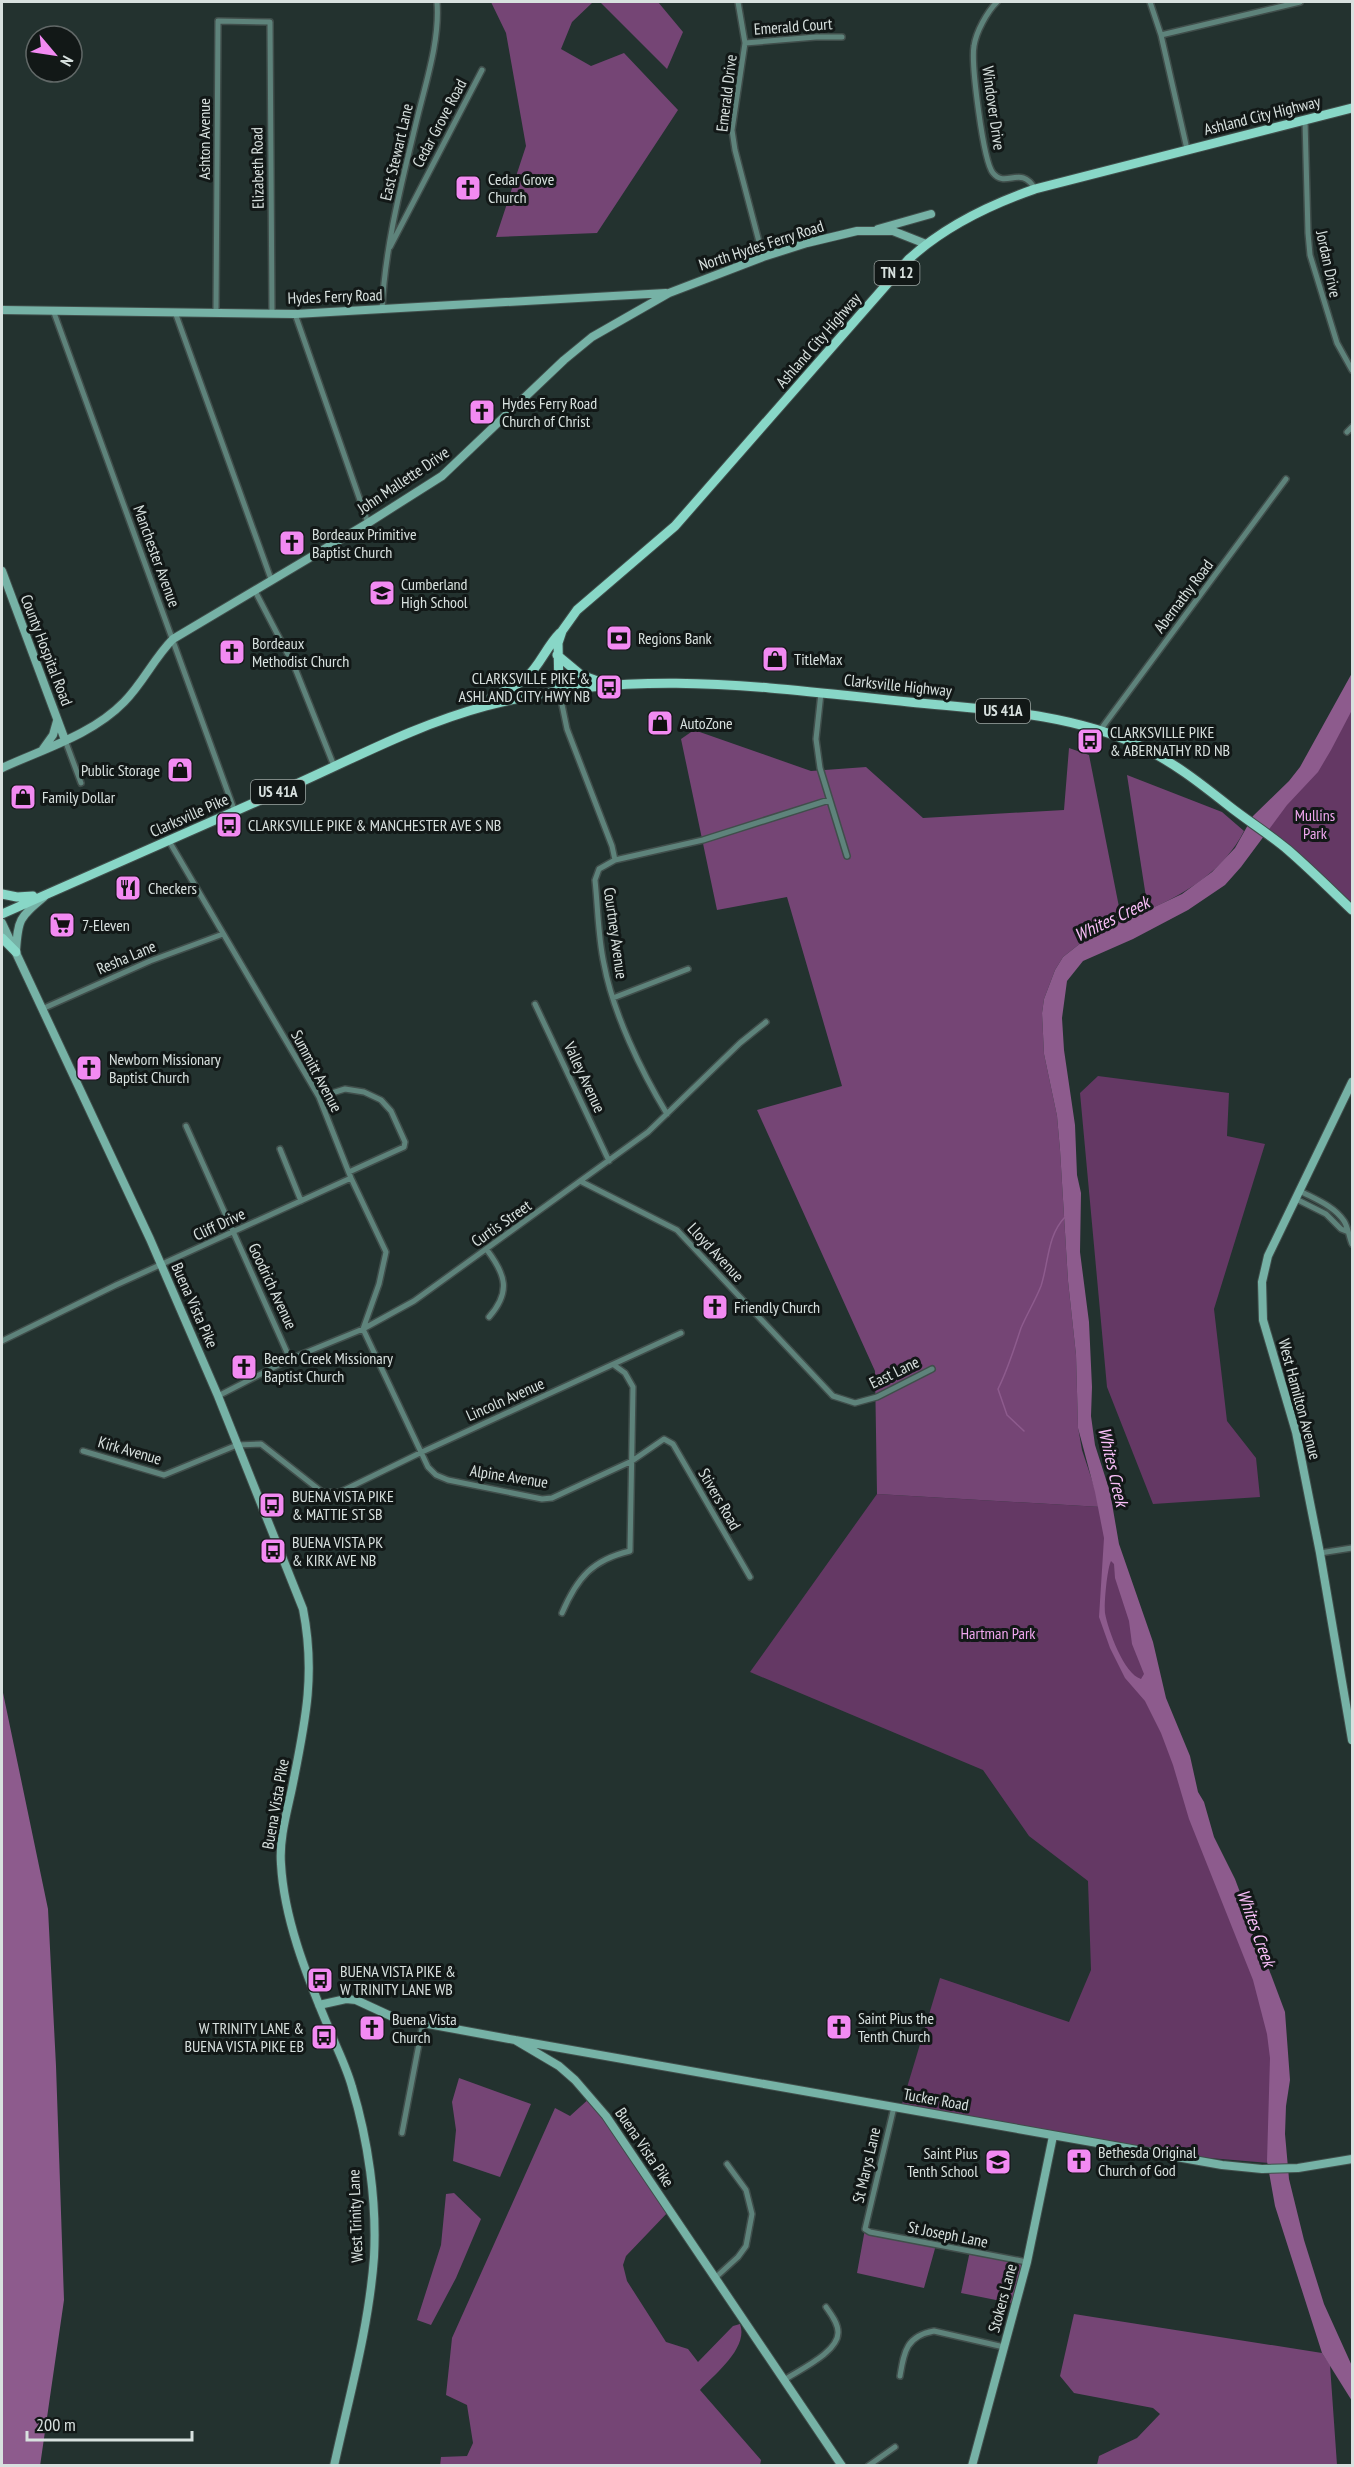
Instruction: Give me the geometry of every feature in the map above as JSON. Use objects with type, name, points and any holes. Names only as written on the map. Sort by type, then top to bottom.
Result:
[{"type":"main road","name":"Ashland City Highway","points":[[559,690],[557,656],[562,631],[577,610],[675,526],[909,259],[926,244],[962,220],[994,204],[1035,189],[1353,108]]},
{"type":"main road","points":[[459,714],[526,678],[550,643],[562,631]]},
{"type":"main road","points":[[557,656],[581,675],[609,685]]},
{"type":"main road","name":"Clarksville Highway","points":[[559,690],[609,685],[697,682],[1042,716],[1101,729],[1161,757],[1191,776],[1288,850],[1353,910]]},
{"type":"main road","name":"Clarksville Pike","points":[[2,914],[235,812],[397,736],[459,714],[559,690]]},
{"type":"main road","points":[[2,894],[27,897],[50,892]]},
{"type":"main road","points":[[2,938],[16,952]]},
{"type":"street","name":"East Stewart Lane","points":[[382,310],[387,253],[426,83],[438,19],[437,2]]},
{"type":"street","name":"Emerald Drive","points":[[738,2],[745,43],[732,130],[735,150],[763,257]]},
{"type":"street","name":"Windover Drive","points":[[997,2],[983,22],[974,45],[974,72],[983,137],[990,170],[996,176],[1004,178],[1024,176],[1030,179],[1035,189]]},
{"type":"street","points":[[1150,2],[1161,35],[1187,149]]},
{"type":"street","points":[[1161,35],[1300,2]]},
{"type":"street","name":"Ashton Avenue","points":[[216,312],[218,21],[270,23]]},
{"type":"street","name":"Elizabeth Road","points":[[270,23],[272,313]]},
{"type":"street","name":"Emerald Court","points":[[745,43],[842,37]]},
{"type":"street","name":"Cedar Grove Road","points":[[387,253],[482,70]]},
{"type":"street","name":"Jordan Drive","points":[[1305,120],[1310,255],[1337,344],[1353,370]]},
{"type":"street","name":"North Hydes Ferry Road","points":[[872,231],[932,214]]},
{"type":"street","name":"North Hydes Ferry Road","points":[[666,295],[763,257],[857,231],[893,231],[926,244]]},
{"type":"street","name":"Hydes Ferry Road","points":[[2,310],[295,314],[666,295]]},
{"type":"street","name":"John Mallette Drive","points":[[2,768],[95,725],[118,709],[132,694],[158,655],[173,639],[368,523],[442,476],[564,360],[592,337],[666,295]]},
{"type":"street","name":"Manchester Avenue","points":[[53,310],[235,812]]},
{"type":"street","points":[[175,312],[271,579]]},
{"type":"street","points":[[295,314],[368,523]]},
{"type":"street","points":[[1347,432],[1353,427]]},
{"type":"street","name":"Abernathy Road","points":[[1101,729],[1286,479]]},
{"type":"street","name":"County Hospital Road","points":[[2,572],[65,740]]},
{"type":"street","points":[[255,591],[296,668],[334,766]]},
{"type":"street","points":[[559,690],[567,729],[612,846],[615,860],[703,840],[829,800]]},
{"type":"street","points":[[821,693],[816,739],[820,768],[847,856]]},
{"type":"street","points":[[43,750],[53,735],[57,720]]},
{"type":"street","points":[[65,740],[81,783]]},
{"type":"street","name":"Summitt Avenue","points":[[169,840],[319,1097],[350,1175],[386,1252],[379,1284],[363,1329]]},
{"type":"street","name":"Courtney Avenue","points":[[615,860],[599,869],[595,880],[603,964],[613,998],[648,1083],[667,1114]]},
{"type":"street","points":[[16,952],[20,922],[30,909],[50,892]]},
{"type":"street","name":"Buena Vista Pike","points":[[2,922],[161,1266],[218,1396],[303,1609],[310,1642],[308,1711],[286,1821],[281,1862],[291,1923],[319,2005],[346,1999],[356,2000],[396,2018],[515,2040],[559,2066],[591,2097],[842,2466]]},
{"type":"street","name":"Resha Lane","points":[[42,1009],[150,961],[223,934]]},
{"type":"street","points":[[613,998],[688,969]]},
{"type":"street","name":"Valley Avenue","points":[[535,1004],[609,1161]]},
{"type":"street","name":"Curtis Street","points":[[218,1396],[290,1359],[363,1329],[414,1301],[582,1182],[648,1132],[740,1043],[766,1022]]},
{"type":"street","name":"West Hamilton Avenue","points":[[1353,1082],[1268,1256],[1262,1282],[1263,1320],[1296,1432],[1353,1740]]},
{"type":"street","name":"Cliff Drive","points":[[2,1341],[301,1201],[404,1147],[405,1142],[391,1111],[381,1100],[364,1092],[340,1089],[319,1097]]},
{"type":"street","name":"Goodrich Avenue","points":[[186,1126],[290,1359]]},
{"type":"street","points":[[280,1149],[301,1201]]},
{"type":"street","name":"Lloyd Avenue","points":[[582,1182],[677,1230],[833,1396]]},
{"type":"street","points":[[1298,1195],[1324,1203],[1346,1223],[1353,1244]]},
{"type":"street","points":[[1298,1195],[1320,1210],[1341,1229],[1347,1231]]},
{"type":"street","points":[[1320,1210],[1324,1203]]},
{"type":"street","points":[[1347,1231],[1353,1226]]},
{"type":"street","points":[[487,1250],[503,1274],[504,1286],[498,1307],[489,1317]]},
{"type":"street","name":"Alpine Avenue","points":[[363,1329],[428,1467],[448,1480],[542,1498],[563,1494],[632,1461],[664,1439]]},
{"type":"street","name":"Lincoln Avenue","points":[[237,1445],[261,1444],[322,1492],[340,1492],[681,1333]]},
{"type":"street","points":[[562,1612],[573,1587],[586,1572],[616,1554],[630,1551],[633,1387],[625,1373],[614,1365]]},
{"type":"street","name":"East Lane","points":[[833,1396],[855,1403],[877,1398],[932,1369]]},
{"type":"street","name":"Stivers Road","points":[[664,1439],[673,1444],[750,1577]]},
{"type":"street","name":"Kirk Avenue","points":[[83,1450],[164,1475],[237,1445]]},
{"type":"street","points":[[1320,1553],[1353,1548]]},
{"type":"street","name":"West Trinity Lane","points":[[319,2005],[352,2085],[367,2158],[374,2255],[368,2305],[334,2466]]},
{"type":"street","points":[[402,2133],[423,2023]]},
{"type":"street","name":"Tucker Road","points":[[515,2040],[1222,2165],[1262,2169],[1298,2168],[1353,2159]]},
{"type":"street","name":"St Marys Lane","points":[[865,2229],[894,2107]]},
{"type":"street","name":"Stokers Lane","points":[[972,2466],[1027,2262],[1053,2136]]},
{"type":"street","points":[[715,2278],[738,2257],[746,2246],[752,2214],[746,2190],[728,2164]]},
{"type":"street","name":"St Joseph Lane","points":[[865,2229],[870,2232],[1027,2262]]},
{"type":"street","points":[[784,2380],[830,2350],[836,2343],[838,2333],[836,2323],[826,2307]]},
{"type":"street","points":[[900,2376],[907,2347],[914,2338],[923,2333],[934,2331],[1004,2347]]},
{"type":"street","points":[[868,2466],[895,2447]]},
{"type":"green space","name":"Mullins Park","points":[[1352,700],[1352,905],[1264,829]]},
{"type":"green space","points":[[1098,1076],[1229,1093],[1227,1136],[1265,1144],[1214,1309],[1227,1421],[1256,1458],[1260,1497],[1153,1504],[1107,1387],[1080,1093]]},
{"type":"green space","name":"Hartman Park","points":[[877,1494],[1101,1507],[1239,1919],[1272,2048],[1269,2163],[1186,2156],[902,2104],[940,1978],[1069,2022],[1091,1970],[1088,1881],[1029,1836],[983,1770],[750,1672]]},
{"type":"shaded area","points":[[491,2],[593,2],[572,22],[561,49],[591,66],[624,53],[678,110],[597,233],[496,237],[526,146],[506,33]]},
{"type":"shaded area","points":[[600,2],[658,2],[683,32],[667,69]]},
{"type":"shaded area","points":[[1352,673],[1352,710],[1331,750],[1318,772],[1287,805],[1241,867],[1225,885],[1188,910],[1133,939],[1083,961],[1067,981],[1062,1018],[1064,1050],[1075,1125],[1077,1175],[1081,1193],[1080,1252],[1089,1322],[1091,1416],[1095,1445],[1110,1492],[1119,1544],[1153,1642],[1166,1698],[1190,1756],[1198,1792],[1204,1802],[1214,1837],[1235,1879],[1285,2012],[1290,2080],[1285,2134],[1289,2179],[1304,2240],[1324,2304],[1352,2366],[1352,2401],[1322,2353],[1275,2206],[1267,2161],[1270,2058],[1267,2034],[1253,1980],[1189,1819],[1161,1733],[1145,1701],[1125,1678],[1110,1648],[1099,1617],[1104,1538],[1095,1492],[1078,1428],[1076,1355],[1068,1281],[1060,1150],[1057,1116],[1044,1054],[1042,1013],[1044,999],[1055,970],[1063,957],[1101,927],[1121,917],[1148,910],[1182,894],[1212,872],[1235,848],[1253,816],[1300,767]],"holes":[[[1111,1561],[1114,1564],[1115,1578],[1129,1621],[1132,1644],[1144,1674],[1141,1679],[1129,1669],[1123,1660],[1113,1640],[1105,1613],[1105,1595]]]},
{"type":"shaded area","points":[[694,730],[811,771],[866,767],[923,818],[1064,810],[1069,748],[1089,755],[1121,917],[1101,927],[1063,957],[1055,970],[1044,999],[1042,1013],[1044,1054],[1057,1116],[1060,1150],[1068,1281],[1076,1355],[1078,1427],[1082,1450],[1101,1507],[877,1494],[875,1371],[757,1110],[842,1086],[787,897],[717,910],[681,739]]},
{"type":"shaded area","points":[[1127,775],[1222,812],[1244,831],[1226,857],[1203,879],[1177,896],[1148,910]]},
{"type":"shaded area","points":[[2,1688],[48,1909],[56,2066],[64,2300],[40,2466],[2,2465]]},
{"type":"shaded area","points":[[459,2078],[531,2104],[500,2177],[453,2161],[456,2130],[452,2102]]},
{"type":"shaded area","points":[[591,2097],[670,2210],[626,2256],[623,2265],[627,2281],[666,2342],[688,2349],[698,2362],[733,2326],[740,2324],[740,2342],[735,2351],[700,2390],[761,2460],[760,2465],[440,2466],[441,2457],[467,2456],[473,2443],[467,2405],[446,2395],[452,2338],[555,2108],[570,2116]]},
{"type":"shaded area","points":[[454,2193],[481,2219],[456,2278],[431,2325],[417,2320],[441,2245],[446,2194]]},
{"type":"shaded area","points":[[865,2229],[936,2245],[924,2288],[857,2273]]},
{"type":"shaded area","points":[[970,2251],[1027,2262],[1016,2304],[961,2293]]},
{"type":"shaded area","points":[[1074,2314],[1322,2353],[1330,2365],[1337,2465],[1097,2465],[1099,2456],[1137,2438],[1160,2414],[1153,2408],[1074,2393],[1060,2376]]},
{"type":"waterway","points":[[1024,1431],[1007,1415],[998,1389],[1021,1328],[1041,1286],[1055,1232],[1065,1217]]},
{"type":"place","name":"Cedar Grove Church","points":[[468,188]]},
{"type":"place","name":"Hydes Ferry Road Church of Christ","points":[[482,412]]},
{"type":"place","name":"Bordeaux Primitive Baptist Church","points":[[292,543]]},
{"type":"place","name":"Cumberland High School","points":[[382,593]]},
{"type":"place","name":"Regions Bank","points":[[619,638]]},
{"type":"place","name":"Bordeaux Methodist Church","points":[[232,652]]},
{"type":"place","name":"TitleMax","points":[[775,659]]},
{"type":"place","name":"CLARKSVILLE PIKE & ASHLAND CITY HWY NB","points":[[609,687]]},
{"type":"place","name":"AutoZone","points":[[660,723]]},
{"type":"place","name":"CLARKSVILLE PIKE & ABERNATHY RD NB","points":[[1090,741]]},
{"type":"place","name":"Public Storage","points":[[180,770]]},
{"type":"place","name":"Family Dollar","points":[[23,797]]},
{"type":"place","name":"CLARKSVILLE PIKE & MANCHESTER AVE S NB","points":[[229,825]]},
{"type":"place","name":"Checkers","points":[[128,888]]},
{"type":"place","name":"7-Eleven","points":[[62,925]]},
{"type":"place","name":"Newborn Missionary Baptist Church","points":[[89,1068]]},
{"type":"place","name":"Friendly Church","points":[[715,1307]]},
{"type":"place","name":"Beech Creek Missionary Baptist Church","points":[[244,1367]]},
{"type":"place","name":"BUENA VISTA PIKE & MATTIE ST SB","points":[[272,1505]]},
{"type":"place","name":"BUENA VISTA PK & KIRK AVE NB","points":[[273,1551]]},
{"type":"place","name":"BUENA VISTA PIKE & W TRINITY LANE WB","points":[[320,1980]]},
{"type":"place","name":"Saint Pius the Tenth Church","points":[[839,2027]]},
{"type":"place","name":"Buena Vista Church","points":[[372,2028]]},
{"type":"place","name":"W TRINITY LANE & BUENA VISTA PIKE EB","points":[[324,2037]]},
{"type":"place","name":"Bethesda Original Church of God","points":[[1079,2161]]},
{"type":"place","name":"Saint Pius Tenth School","points":[[998,2162]]},
{"type":"water label","name":"Whites Creek","points":[[1112,919]]},
{"type":"water label","name":"Whites Creek","points":[[1113,1467]]},
{"type":"water label","name":"Whites Creek","points":[[1256,1928]]}]
